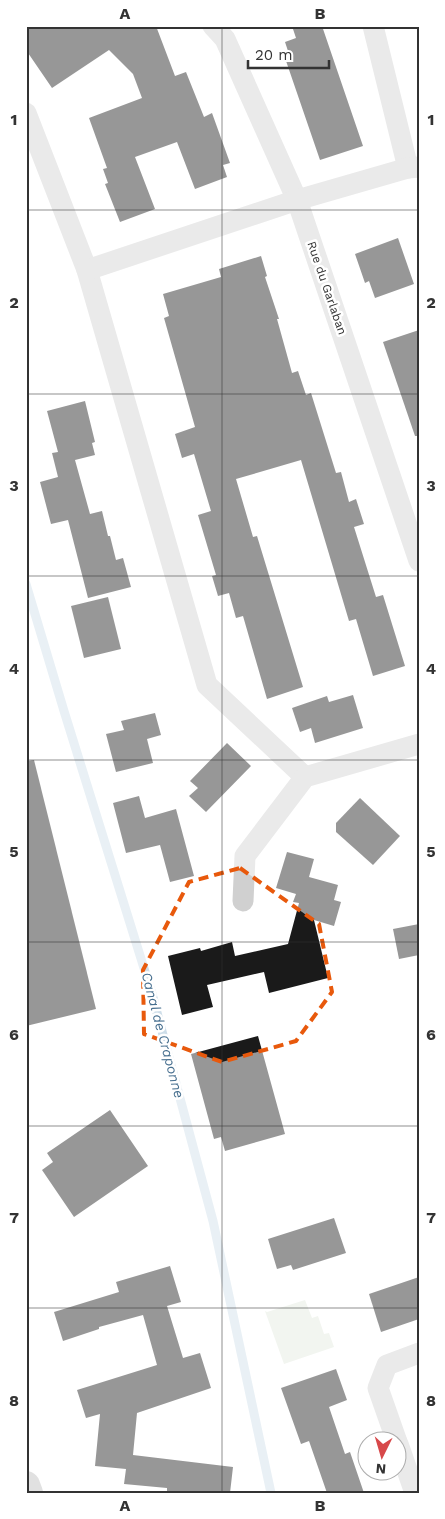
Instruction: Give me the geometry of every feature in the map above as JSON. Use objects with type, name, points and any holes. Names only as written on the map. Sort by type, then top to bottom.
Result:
[{"type":"main road","points":[[26,1485],[30,1493]]},
{"type":"street","name":"Rue du Garlaban","points":[[213,26],[225,39],[297,200],[419,561]]},
{"type":"street","points":[[87,270],[297,200],[413,168],[373,26]]},
{"type":"street","points":[[26,114],[87,270],[207,685],[305,777]]},
{"type":"street","points":[[243,901],[245,856],[305,777],[419,744]]},
{"type":"street","points":[[393,1432],[378,1388],[387,1364],[419,1353]]},
{"type":"street","points":[[408,1474],[415,1493]]},
{"type":"highlighted area","points":[[240,868],[319,924],[332,992],[296,1041],[222,1062],[144,1034],[143,970],[189,882]]},
{"type":"shaded area","points":[[305,1300],[312,1318],[318,1316],[324,1334],[329,1333],[334,1347],[284,1364],[265,1311]]},
{"type":"building","points":[[26,26],[156,26],[175,76],[186,72],[204,117],[212,113],[230,163],[223,165],[227,177],[195,189],[177,142],[135,157],[155,209],[120,222],[105,184],[108,183],[103,169],[107,168],[89,118],[142,98],[133,74],[109,50],[52,88],[26,50]]},
{"type":"building","points":[[292,26],[322,26],[363,146],[320,160],[285,58],[290,57],[285,42],[296,38]]},
{"type":"building","points":[[398,238],[414,284],[375,298],[369,281],[365,283],[355,254]]},
{"type":"building","points":[[261,256],[267,276],[265,277],[279,319],[277,319],[292,373],[298,371],[306,395],[311,393],[336,473],[341,472],[349,502],[356,499],[364,524],[354,527],[376,597],[383,595],[405,666],[373,676],[356,619],[349,621],[301,460],[236,479],[253,537],[257,536],[303,687],[267,699],[243,616],[236,618],[229,593],[218,596],[212,576],[216,575],[198,515],[211,511],[194,454],[182,458],[175,434],[195,427],[164,318],[169,316],[163,294],[221,277],[219,269]]},
{"type":"building","points":[[419,330],[419,436],[415,436],[383,342]]},
{"type":"building","points":[[85,401],[95,442],[92,443],[95,455],[75,460],[90,514],[102,511],[116,560],[123,558],[131,587],[88,598],[68,520],[51,524],[40,482],[58,477],[52,453],[58,452],[47,411]]},
{"type":"building","points":[[108,597],[121,649],[84,658],[71,606]]},
{"type":"building","points":[[353,695],[363,728],[315,743],[311,728],[300,732],[292,708],[327,696],[329,702]]},
{"type":"building","points":[[155,713],[161,735],[147,739],[153,763],[116,772],[106,734],[124,730],[121,721]]},
{"type":"building","points":[[227,743],[251,766],[206,812],[189,796],[198,788],[190,781]]},
{"type":"building","points":[[34,760],[96,1009],[26,1026],[26,761]]},
{"type":"building","points":[[139,796],[145,818],[176,809],[194,876],[170,882],[160,845],[126,853],[113,803]]},
{"type":"building","points":[[360,798],[400,836],[373,865],[336,832],[336,823]]},
{"type":"building","points":[[287,852],[314,859],[309,877],[338,885],[334,900],[341,902],[334,926],[314,920],[328,978],[269,993],[264,972],[207,985],[213,1007],[182,1015],[168,956],[200,948],[201,951],[232,942],[235,956],[288,944],[299,903],[293,902],[296,894],[276,888]]},
{"type":"building","points":[[419,924],[419,955],[399,959],[393,929]]},
{"type":"building","points":[[258,1036],[285,1134],[225,1151],[221,1137],[214,1139],[191,1054]]},
{"type":"building","points":[[110,1110],[148,1166],[74,1217],[42,1170],[53,1162],[47,1153]]},
{"type":"building","points":[[334,1218],[346,1253],[293,1270],[291,1265],[277,1269],[268,1239]]},
{"type":"building","points":[[170,1266],[181,1302],[167,1306],[183,1358],[200,1353],[211,1388],[137,1413],[133,1455],[233,1467],[230,1493],[167,1493],[167,1488],[124,1484],[126,1469],[95,1466],[100,1414],[86,1418],[77,1390],[157,1365],[143,1315],[99,1327],[99,1329],[63,1341],[54,1312],[119,1292],[116,1282]]},
{"type":"building","points":[[419,1277],[419,1319],[381,1332],[369,1294]]},
{"type":"building","points":[[336,1369],[347,1400],[329,1407],[345,1454],[350,1452],[358,1475],[358,1482],[360,1482],[364,1493],[327,1493],[309,1441],[301,1444],[281,1388]]},
{"type":"waterway","name":"Canal de Craponne","points":[[26,584],[152,994],[213,1221],[271,1493]]}]
